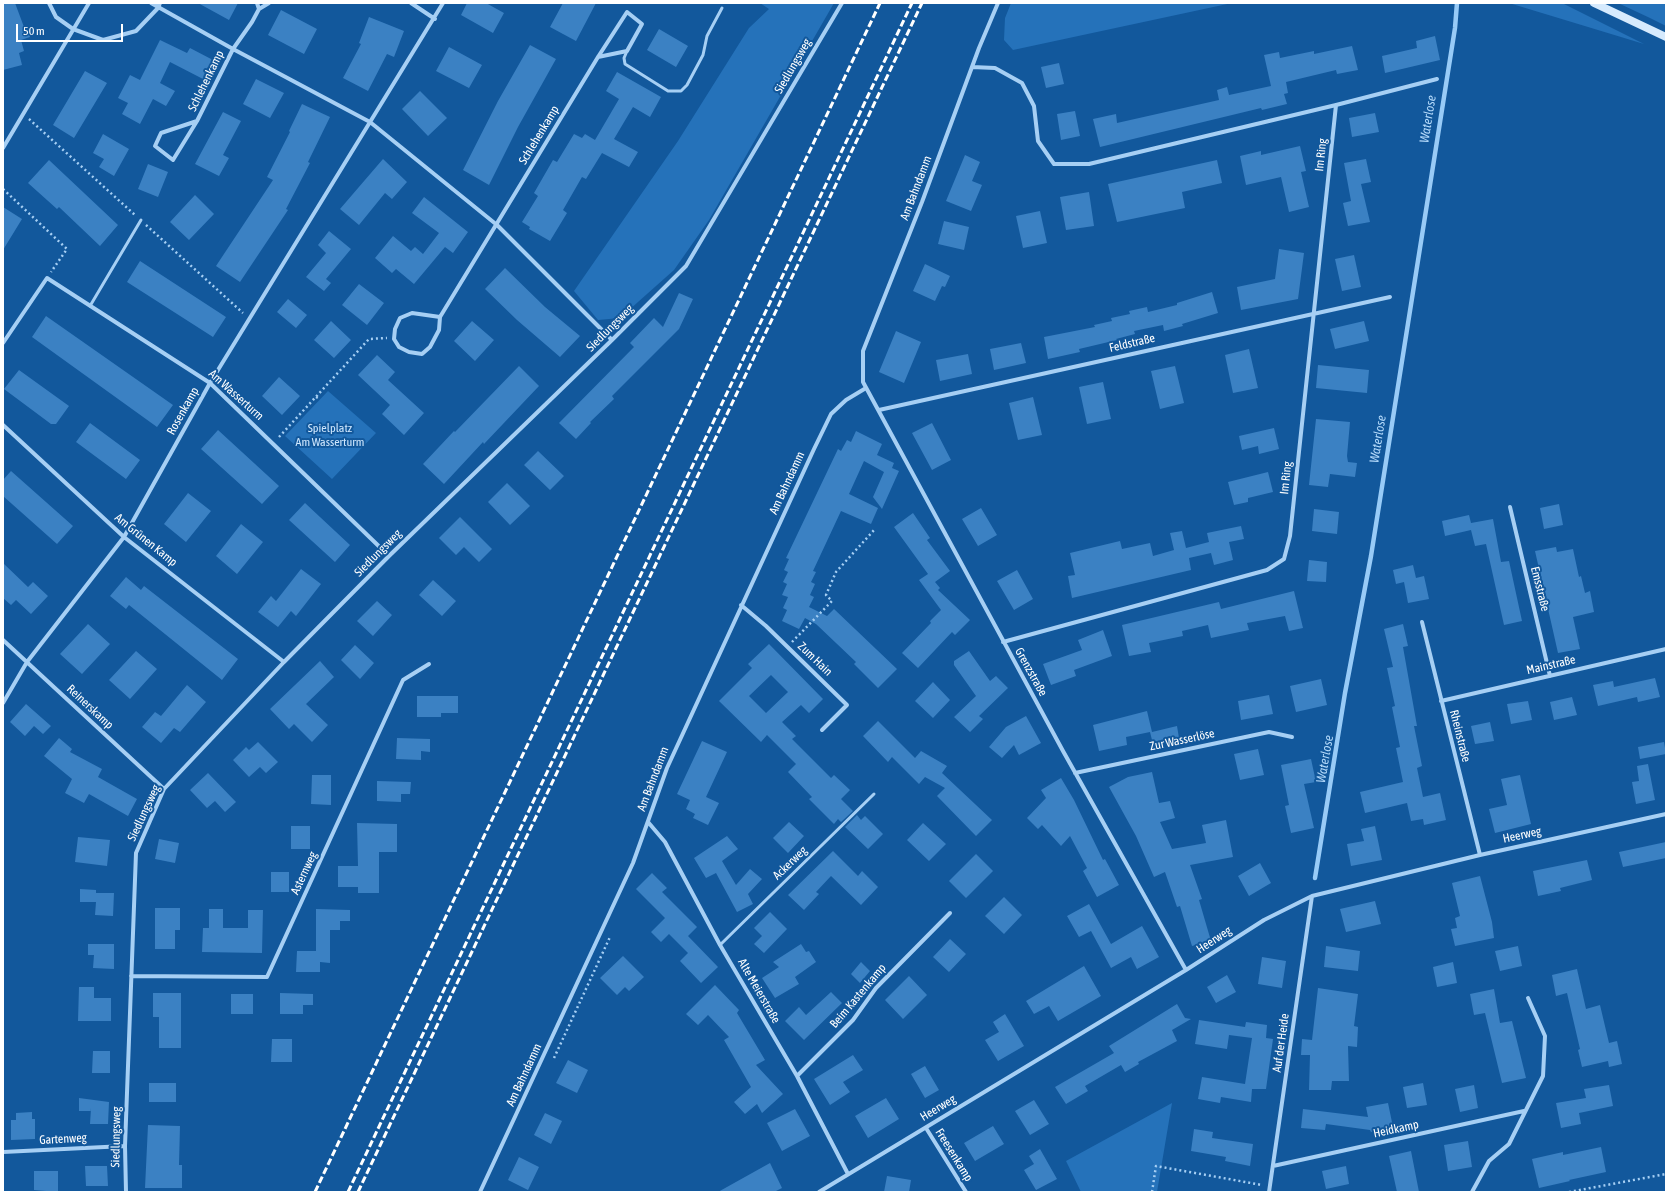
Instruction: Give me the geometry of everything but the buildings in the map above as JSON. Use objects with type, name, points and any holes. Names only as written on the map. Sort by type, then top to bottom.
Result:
[{"type":"main road","points":[[1594,3],[1666,37]]},
{"type":"street","points":[[49,3],[56,17],[73,29],[104,40],[136,30],[159,5]]},
{"type":"street","points":[[3,148],[89,3]]},
{"type":"street","name":"Schlehenkamp","points":[[151,3],[159,5],[233,49],[370,122],[497,225],[612,340]]},
{"type":"street","points":[[257,3],[259,9]]},
{"type":"street","name":"Schlehenkamp","points":[[197,121],[161,133],[155,146],[174,160],[197,121],[233,49],[252,22],[259,9],[269,3]]},
{"type":"street","points":[[411,3],[435,19]]},
{"type":"street","points":[[370,122],[435,19],[443,3]]},
{"type":"street","name":"Siedlungsweg","points":[[126,1192],[125,1146],[136,853],[164,789],[284,662],[389,556],[612,340],[686,266],[842,3]]},
{"type":"street","name":"Am Bahndamm","points":[[863,382],[863,351],[998,3]]},
{"type":"street","name":"Schlehenkamp","points":[[394,337],[399,347],[409,352],[422,354],[430,347],[440,330],[440,317],[598,56],[627,12],[642,24],[627,51]]},
{"type":"street","points":[[598,56],[627,51]]},
{"type":"street","points":[[972,67],[994,68],[1022,83],[1034,106],[1038,142],[1054,164],[1089,164],[1336,105],[1437,79]]},
{"type":"street","name":"Im Ring","points":[[1003,642],[1267,570],[1284,560],[1290,536],[1336,105]]},
{"type":"street","name":"Rosenkamp","points":[[3,703],[27,662],[124,537],[210,383],[370,122]]},
{"type":"street","points":[[3,342],[47,278]]},
{"type":"street","name":"Am Wasserturm","points":[[47,278],[210,383],[389,556]]},
{"type":"street","name":"Feldstraße","points":[[879,410],[1390,296]]},
{"type":"street","points":[[394,337],[395,328],[400,318],[412,313],[440,317]]},
{"type":"street","name":"Grenzstraße","points":[[863,382],[1003,642],[1186,970]]},
{"type":"street","name":"Am Bahndamm","points":[[480,1192],[633,863],[667,768],[831,414],[846,400],[866,388]]},
{"type":"street","name":"Am Grünen Kamp","points":[[3,425],[124,537],[284,662]]},
{"type":"street","name":"Emsstraße","points":[[1510,508],[1550,676]]},
{"type":"street","name":"Zum Hain","points":[[742,605],[787,646],[847,705],[822,730]]},
{"type":"street","name":"Rheinstraße","points":[[1422,622],[1480,855]]},
{"type":"street","name":"Reinerskamp","points":[[3,640],[164,789]]},
{"type":"street","name":"Mainstraße","points":[[1441,701],[1666,648]]},
{"type":"street","name":"Asternweg","points":[[131,976],[267,977],[404,680],[428,664]]},
{"type":"street","name":"Zur Wasserlöse","points":[[1075,773],[1269,732],[1292,736]]},
{"type":"street","name":"Heerweg","points":[[819,1192],[1186,970],[1264,920],[1312,896],[1480,855],[1666,814]]},
{"type":"street","name":"Alte Meierstraße","points":[[648,822],[665,842],[720,945],[797,1076],[848,1174]]},
{"type":"street","name":"Auf der Heide","points":[[1269,1192],[1312,896]]},
{"type":"street","name":"Beim Kastenkamp","points":[[797,1076],[853,1020],[876,988],[950,913]]},
{"type":"street","points":[[1472,1192],[1489,1161],[1509,1144],[1524,1111],[1543,1076],[1545,1036],[1528,998]]},
{"type":"street","name":"Heidkamp","points":[[1273,1166],[1524,1111]]},
{"type":"street","name":"Freesenkamp","points":[[926,1128],[966,1192]]},
{"type":"street","name":"Gartenweg","points":[[3,1152],[125,1146]]},
{"type":"lane","points":[[627,51],[624,58],[625,64],[668,91],[681,91],[687,85],[703,55],[707,36],[722,8]]},
{"type":"lane","points":[[3,138],[7,141]]},
{"type":"lane","points":[[90,306],[141,220]]},
{"type":"lane","name":"Ackerweg","points":[[720,945],[874,794]]},
{"type":"path","points":[[3,189],[67,249],[47,278]]},
{"type":"path","points":[[273,444],[369,340],[394,337]]},
{"type":"path","points":[[316,398],[320,399]]},
{"type":"path","points":[[787,646],[832,600],[826,595],[836,572],[875,529]]},
{"type":"path","points":[[1152,1192],[1156,1166],[1270,1186]]},
{"type":"path","points":[[1569,1192],[1666,1174]]},
{"type":"green space","points":[[760,3],[834,3],[709,220],[674,270],[620,318],[598,320],[574,291],[678,141],[749,28],[769,9]]},
{"type":"green space","points":[[1011,3],[1232,3],[1013,50],[1004,40],[1005,18]]},
{"type":"green space","points":[[1509,3],[1562,3],[1644,44]]},
{"type":"green space","points":[[1618,3],[1666,3],[1666,26],[1650,18]]},
{"type":"green space","name":"Spielplatz Am Wasserturm","points":[[328,391],[376,433],[332,479],[285,436]]},
{"type":"green space","points":[[1172,1103],[1157,1192],[1081,1192],[1066,1161]]},
{"type":"waterway","name":"Waterlose","points":[[1315,878],[1345,693],[1371,556],[1455,28],[1457,3]]},
{"type":"railway","points":[[315,1192],[880,3]]},
{"type":"railway","points":[[348,1192],[912,3]]},
{"type":"railway","points":[[358,1192],[922,3]]}]
